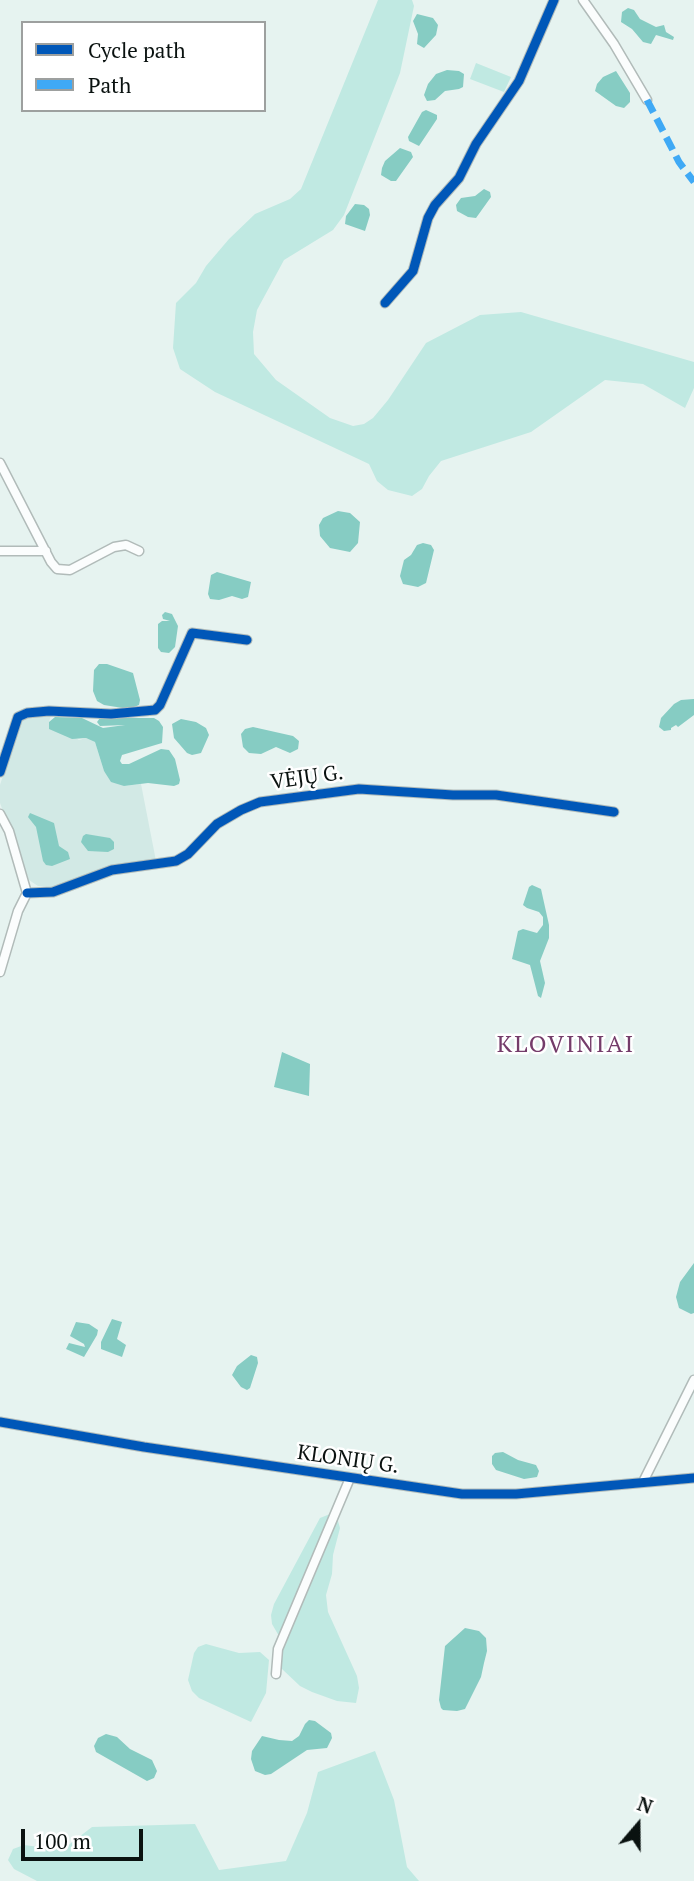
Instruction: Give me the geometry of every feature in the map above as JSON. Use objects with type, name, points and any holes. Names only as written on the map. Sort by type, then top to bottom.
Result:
[{"type":"street","points":[[385,303],[413,271],[428,218],[435,205],[459,178],[476,144],[519,82],[554,0]]},
{"type":"street","points":[[583,0],[614,44],[647,100]]},
{"type":"street","points":[[0,463],[57,569],[63,571],[92,560],[114,547],[126,545],[139,551]]},
{"type":"street","points":[[0,551],[46,551]]},
{"type":"street","points":[[0,772],[18,718],[27,713],[155,710],[160,705],[192,633],[247,640]]},
{"type":"street","name":"VĖJŲ G.","points":[[27,893],[53,892],[112,870],[176,861],[188,854],[217,824],[260,802],[359,789],[453,795],[496,794],[614,812]]},
{"type":"street","points":[[0,814],[9,831],[27,893],[18,911],[0,972]]},
{"type":"street","points":[[643,1482],[694,1380]]},
{"type":"street","name":"KLONIŲ G.","points":[[0,1422],[144,1447],[462,1494],[516,1494],[694,1478]]},
{"type":"street","points":[[276,1674],[278,1649],[350,1478]]},
{"type":"shaded area","points":[[378,0],[412,0],[414,6],[400,73],[344,215],[333,230],[284,260],[257,310],[253,332],[254,354],[276,380],[330,418],[353,426],[364,424],[373,418],[426,343],[480,315],[521,312],[694,362],[694,388],[685,408],[643,384],[605,380],[531,432],[441,461],[422,489],[412,496],[388,490],[377,481],[369,464],[215,392],[180,369],[173,348],[176,303],[196,283],[206,266],[229,239],[255,214],[290,199],[301,189]]},
{"type":"shaded area","points":[[628,8],[634,10],[640,19],[656,27],[664,25],[666,32],[674,37],[673,40],[656,35],[651,44],[643,42],[632,29],[621,22],[622,12]]},
{"type":"shaded area","points":[[417,14],[433,18],[438,25],[436,35],[424,48],[417,44],[418,34],[413,21]]},
{"type":"shaded area","points":[[476,63],[511,77],[504,92],[470,79]]},
{"type":"shaded area","points":[[447,70],[464,74],[463,87],[445,91],[435,100],[427,101],[424,95],[428,84],[436,74]]},
{"type":"shaded area","points":[[616,71],[630,93],[630,102],[624,108],[616,106],[595,91],[603,77]]},
{"type":"shaded area","points":[[426,110],[437,115],[437,119],[419,146],[409,141],[408,137],[422,112]]},
{"type":"shaded area","points":[[400,148],[411,152],[413,157],[396,181],[391,181],[381,175],[382,168],[385,161]]},
{"type":"shaded area","points":[[484,189],[490,192],[491,197],[476,218],[457,211],[456,205],[461,198],[475,196]]},
{"type":"shaded area","points":[[355,204],[369,209],[365,231],[345,224],[346,216]]},
{"type":"shaded area","points":[[338,511],[350,513],[360,522],[358,543],[350,552],[330,548],[320,536],[319,525],[323,518]]},
{"type":"shaded area","points":[[417,545],[431,545],[434,550],[426,583],[418,587],[403,584],[400,576],[404,560]]},
{"type":"shaded area","points":[[217,572],[251,582],[248,597],[210,599],[208,594],[211,575]]},
{"type":"shaded area","points":[[165,612],[172,614],[178,626],[175,647],[169,653],[161,652],[158,648],[158,624],[170,621],[163,619]]},
{"type":"shaded area","points":[[99,664],[133,673],[139,705],[129,709],[104,705],[97,701],[93,691],[94,670]]},
{"type":"shaded area","points":[[694,699],[694,715],[671,730],[664,731],[659,727],[661,718],[674,704],[681,700]]},
{"type":"shaded area","points":[[51,715],[49,722],[79,740],[86,738],[95,742],[104,771],[124,786],[141,784],[156,861],[119,865],[52,887],[38,886],[29,880],[0,803],[0,785],[22,721],[30,716]]},
{"type":"shaded area","points":[[55,717],[82,718],[103,728],[125,725],[100,726],[97,722],[100,718],[154,718],[163,727],[162,743],[122,755],[120,761],[122,764],[129,764],[161,749],[169,750],[175,759],[179,784],[174,786],[148,783],[124,786],[111,782],[104,771],[95,742],[86,738],[72,739],[49,729],[49,722]]},
{"type":"shaded area","points":[[181,719],[196,722],[206,728],[209,735],[201,753],[187,753],[174,738],[172,724]]},
{"type":"shaded area","points":[[253,727],[293,736],[299,741],[298,749],[290,753],[276,747],[261,754],[249,753],[243,747],[241,734],[245,729]]},
{"type":"shaded area","points":[[30,813],[54,823],[59,846],[68,852],[70,859],[52,866],[46,865],[36,827],[28,817]]},
{"type":"shaded area","points":[[86,834],[110,838],[114,842],[114,849],[108,852],[88,851],[81,842]]},
{"type":"shaded area","points":[[532,885],[541,889],[549,925],[549,938],[540,961],[545,983],[541,998],[538,996],[530,965],[512,959],[518,931],[523,929],[537,933],[543,925],[543,917],[539,912],[523,905]]},
{"type":"shaded area","points":[[282,1052],[310,1064],[309,1096],[274,1087]]},
{"type":"shaded area","points":[[694,1263],[694,1313],[691,1314],[679,1308],[676,1297],[680,1282]]},
{"type":"shaded area","points":[[112,1319],[122,1322],[117,1339],[126,1345],[122,1357],[101,1349],[101,1342]]},
{"type":"shaded area","points":[[76,1322],[89,1324],[98,1330],[84,1357],[66,1349],[69,1343],[85,1347],[70,1336]]},
{"type":"shaded area","points":[[251,1355],[257,1357],[258,1363],[247,1390],[241,1387],[232,1375],[237,1366]]},
{"type":"shaded area","points":[[503,1452],[536,1465],[539,1471],[537,1477],[524,1479],[496,1470],[492,1464],[492,1456]]},
{"type":"shaded area","points":[[330,1514],[338,1521],[340,1528],[326,1595],[328,1612],[357,1676],[359,1688],[356,1703],[337,1701],[300,1686],[282,1669],[280,1660],[283,1643],[272,1624],[274,1604],[320,1518]]},
{"type":"shaded area","points":[[465,1628],[479,1631],[486,1638],[487,1651],[481,1677],[465,1709],[443,1710],[439,1700],[445,1646]]},
{"type":"shaded area","points":[[206,1644],[239,1653],[260,1652],[269,1660],[266,1693],[251,1722],[199,1698],[192,1691],[188,1680],[194,1653],[198,1647]]},
{"type":"shaded area","points":[[309,1720],[315,1721],[331,1733],[332,1738],[327,1748],[307,1750],[271,1774],[255,1771],[251,1759],[252,1751],[262,1736],[292,1741],[299,1736]]},
{"type":"shaded area","points":[[106,1734],[117,1737],[130,1749],[152,1760],[157,1771],[154,1778],[147,1781],[96,1752],[94,1746],[98,1738]]},
{"type":"shaded area","points":[[375,1751],[394,1800],[407,1867],[419,1881],[37,1881],[14,1869],[8,1860],[13,1849],[24,1845],[62,1850],[92,1827],[195,1824],[219,1870],[286,1861],[307,1813],[318,1772]]},
{"type":"marked path","points":[[647,100],[679,162],[694,182]]},
{"type":"cycle path","points":[[385,303],[413,271],[428,218],[435,205],[459,178],[476,144],[519,81],[554,0]]},
{"type":"cycle path","points":[[0,772],[18,717],[27,713],[49,711],[111,714],[155,710],[160,705],[192,633],[247,640]]},
{"type":"cycle path","points":[[27,893],[53,892],[112,870],[176,861],[188,854],[217,824],[260,802],[359,789],[496,795],[614,812]]},
{"type":"cycle path","points":[[0,1422],[144,1447],[462,1494],[516,1494],[694,1478]]},
{"type":"district","name":"KLOVINIAI","points":[[566,1045]]}]
